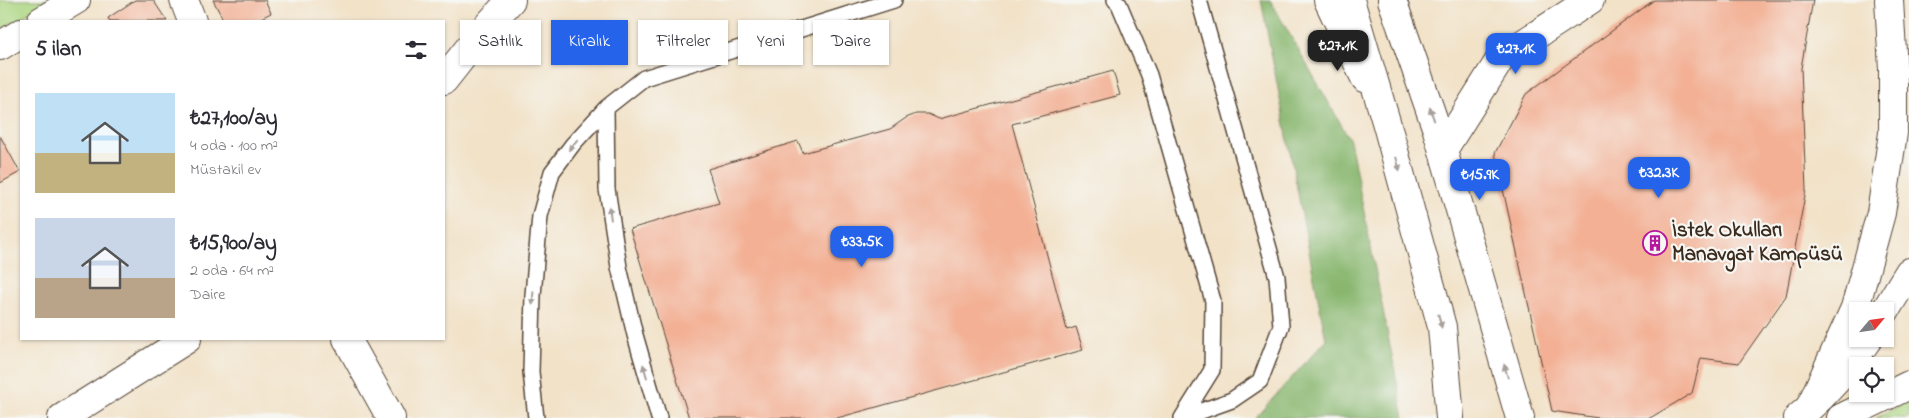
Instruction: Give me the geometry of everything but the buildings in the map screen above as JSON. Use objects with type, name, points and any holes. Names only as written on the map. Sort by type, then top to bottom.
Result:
[{"type":"street","points":[[43,20],[76,0]]},
{"type":"street","points":[[184,0],[192,20]]},
{"type":"street","points":[[445,79],[481,33],[511,0]]},
{"type":"street","points":[[1328,0],[1387,126]]},
{"type":"street","points":[[1350,0],[1442,327],[1450,418]]},
{"type":"street","points":[[1392,0],[1443,150],[1520,418]]},
{"type":"street","points":[[1443,150],[1501,58],[1590,0]]},
{"type":"street","points":[[1804,413],[1855,308],[1881,213],[1893,133],[1893,69],[1889,0]]},
{"type":"street","points":[[0,46],[20,34]]},
{"type":"street","points":[[1891,302],[1909,272]]},
{"type":"street","points":[[62,418],[185,340]]},
{"type":"street","points":[[348,340],[391,418]]},
{"type":"street","points":[[1804,413],[1862,348]]},
{"type":"street","points":[[1840,418],[1909,385]]},
{"type":"lane","points":[[536,418],[531,372],[533,294],[540,216],[552,172],[573,144],[606,108],[644,78],[894,0]]},
{"type":"lane","points":[[1115,0],[1119,4],[1149,75],[1213,301],[1212,370],[1182,418]]},
{"type":"lane","points":[[1182,418],[1232,400],[1260,381],[1281,326],[1278,277],[1199,0]]},
{"type":"lane","points":[[606,108],[607,189],[618,267],[659,418]]},
{"type":"green space","points":[[0,0],[52,0],[0,30]]},
{"type":"green space","points":[[1261,0],[1270,0],[1350,140],[1404,418],[1255,418],[1326,340]]},
{"type":"green space","points":[[1909,401],[1909,418],[1876,418]]},
{"type":"place","name":"İstek Okulları Manavgat Kampüsü","points":[[1655,243]]}]
